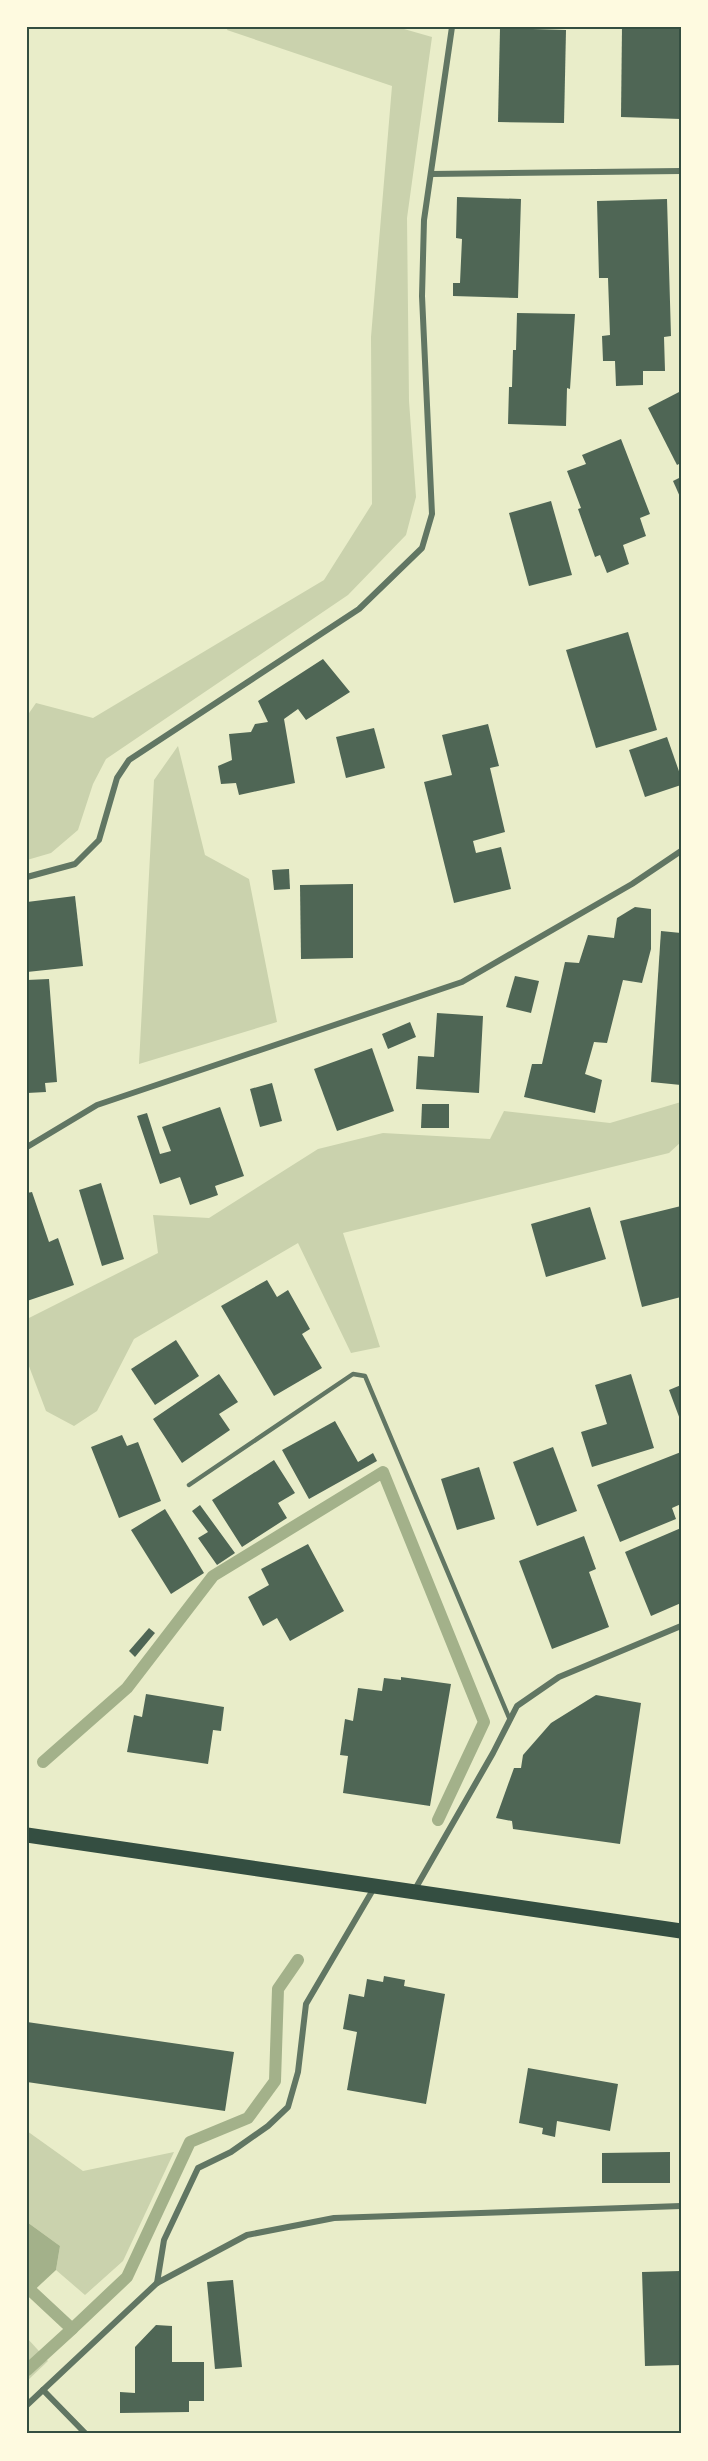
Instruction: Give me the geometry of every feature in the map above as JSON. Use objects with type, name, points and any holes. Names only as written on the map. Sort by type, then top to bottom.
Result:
[{"type":"main road","points":[[27,1835],[374,1888],[681,1931]]},
{"type":"street","points":[[27,877],[75,864],[99,840],[117,778],[129,760],[359,609],[422,548],[432,513],[422,296],[424,220],[452,27]]},
{"type":"street","points":[[431,174],[681,171]]},
{"type":"street","points":[[27,1147],[97,1105],[462,982],[632,884],[681,850]]},
{"type":"street","points":[[414,1892],[517,1706],[559,1677],[681,1626]]},
{"type":"street","points":[[156,2283],[164,2240],[198,2168],[231,2152],[268,2126],[288,2107],[298,2072],[306,2004],[374,1888]]},
{"type":"street","points":[[27,2405],[156,2283],[247,2235],[334,2218],[681,2206]]},
{"type":"street","points":[[43,2390],[86,2434]]},
{"type":"lane","points":[[189,1485],[353,1374],[365,1376],[510,1720]]},
{"type":"shaded area","points":[[228,27],[397,27],[432,37],[407,218],[409,401],[416,497],[406,535],[348,595],[106,759],[93,784],[78,830],[51,853],[27,860],[27,716],[36,703],[93,718],[324,580],[372,504],[371,337],[392,86],[227,30]]},
{"type":"shaded area","points":[[178,746],[205,855],[249,879],[277,1022],[139,1064],[154,780]]},
{"type":"shaded area","points":[[681,1102],[681,1142],[669,1153],[343,1233],[380,1347],[351,1353],[298,1243],[134,1339],[97,1411],[74,1426],[46,1411],[27,1361],[27,1319],[158,1253],[153,1215],[209,1218],[318,1149],[383,1133],[490,1139],[504,1111],[610,1123]]},
{"type":"shaded area","points":[[27,2131],[83,2171],[174,2152],[123,2261],[85,2295],[56,2270],[60,2246],[27,2222]]},
{"type":"shaded area","points":[[27,2222],[60,2246],[56,2270],[27,2297]]},
{"type":"shaded area","points":[[27,2338],[48,2361],[27,2381]]},
{"type":"building","points":[[622,27],[681,27],[681,119],[621,117]]},
{"type":"building","points":[[500,28],[566,30],[564,123],[498,122]]},
{"type":"building","points":[[457,197],[521,199],[518,298],[453,296],[453,283],[460,283],[462,239],[456,238]]},
{"type":"building","points":[[667,199],[671,336],[664,337],[665,371],[643,371],[643,385],[616,386],[615,361],[603,361],[602,336],[610,335],[608,278],[599,278],[597,201]]},
{"type":"building","points":[[517,313],[575,314],[570,389],[567,388],[566,426],[508,424],[513,350],[516,350]]},
{"type":"building","points":[[681,391],[681,463],[677,465],[648,408]]},
{"type":"building","points":[[621,439],[650,514],[640,518],[646,536],[623,545],[629,564],[607,573],[600,555],[595,557],[578,509],[581,508],[567,471],[586,464],[582,455]]},
{"type":"building","points":[[681,477],[681,499],[673,481]]},
{"type":"building","points":[[551,501],[572,575],[529,586],[509,513]]},
{"type":"building","points":[[628,632],[657,730],[596,748],[566,650]]},
{"type":"building","points":[[323,659],[350,692],[306,720],[298,709],[284,719],[295,783],[239,795],[236,783],[221,784],[218,766],[232,760],[229,734],[251,732],[255,724],[268,722],[258,701]]},
{"type":"building","points":[[488,724],[499,766],[490,768],[505,832],[473,841],[476,853],[501,847],[511,889],[454,903],[424,782],[452,775],[442,735]]},
{"type":"building","points":[[374,728],[385,768],[346,778],[336,737]]},
{"type":"building","points":[[667,737],[681,777],[681,785],[645,797],[629,750]]},
{"type":"building","points":[[289,869],[290,889],[274,890],[272,870]]},
{"type":"building","points":[[353,884],[353,958],[301,959],[300,885]]},
{"type":"building","points":[[75,896],[83,966],[27,972],[27,902]]},
{"type":"building","points":[[635,907],[651,909],[651,949],[642,983],[623,980],[607,1043],[594,1042],[585,1074],[602,1080],[595,1113],[524,1097],[532,1064],[542,1064],[565,962],[579,963],[588,935],[614,938],[617,918]]},
{"type":"building","points":[[661,931],[681,933],[681,1085],[651,1082]]},
{"type":"building","points":[[515,976],[539,981],[531,1013],[506,1007]]},
{"type":"building","points":[[49,979],[57,1082],[45,1083],[46,1092],[27,1093],[27,980]]},
{"type":"building","points":[[437,1013],[483,1016],[479,1093],[416,1089],[418,1056],[434,1057]]},
{"type":"building","points":[[410,1022],[416,1037],[388,1049],[382,1034]]},
{"type":"building","points":[[372,1048],[394,1111],[337,1131],[314,1069]]},
{"type":"building","points":[[272,1083],[282,1121],[260,1127],[250,1089]]},
{"type":"building","points":[[422,1104],[449,1104],[449,1128],[421,1128]]},
{"type":"building","points":[[220,1107],[244,1176],[215,1186],[218,1195],[190,1205],[180,1177],[160,1184],[137,1116],[147,1113],[160,1154],[171,1151],[162,1127]]},
{"type":"building","points":[[101,1183],[124,1259],[102,1266],[79,1190]]},
{"type":"building","points":[[32,1192],[49,1242],[58,1238],[74,1285],[27,1301],[27,1193]]},
{"type":"building","points":[[681,1206],[681,1297],[642,1307],[620,1221]]},
{"type":"building","points":[[590,1207],[606,1259],[546,1277],[531,1224]]},
{"type":"building","points":[[267,1280],[277,1297],[288,1290],[310,1329],[302,1334],[322,1368],[274,1396],[221,1306]]},
{"type":"building","points":[[176,1340],[199,1376],[155,1405],[131,1369]]},
{"type":"building","points":[[219,1374],[238,1402],[219,1414],[230,1430],[182,1463],[153,1419]]},
{"type":"building","points":[[631,1374],[654,1448],[592,1467],[581,1432],[607,1424],[595,1385]]},
{"type":"building","points":[[681,1385],[681,1422],[669,1390]]},
{"type":"building","points":[[335,1421],[358,1462],[373,1453],[377,1461],[309,1499],[282,1450]]},
{"type":"building","points":[[122,1435],[127,1446],[138,1442],[161,1501],[119,1518],[91,1447]]},
{"type":"building","points":[[553,1447],[577,1511],[537,1526],[513,1462]]},
{"type":"building","points":[[681,1452],[681,1504],[672,1508],[676,1519],[620,1542],[597,1485]]},
{"type":"building","points":[[274,1460],[295,1493],[278,1503],[287,1518],[242,1547],[212,1500]]},
{"type":"building","points":[[479,1467],[495,1519],[457,1530],[441,1479]]},
{"type":"building","points":[[200,1505],[235,1553],[217,1565],[198,1538],[208,1532],[192,1511]]},
{"type":"building","points":[[165,1509],[204,1573],[171,1594],[131,1530]]},
{"type":"building","points":[[681,1528],[681,1603],[651,1616],[625,1552]]},
{"type":"building","points":[[584,1536],[596,1569],[589,1572],[609,1627],[552,1649],[519,1561]]},
{"type":"building","points":[[308,1544],[344,1611],[290,1641],[277,1618],[263,1626],[248,1597],[269,1585],[261,1569]]},
{"type":"building","points":[[149,1628],[155,1633],[135,1657],[129,1651]]},
{"type":"building","points":[[401,1677],[451,1684],[430,1806],[343,1793],[348,1756],[340,1755],[345,1719],[353,1721],[358,1688],[382,1691],[384,1678],[401,1680]]},
{"type":"building","points":[[146,1694],[224,1707],[221,1731],[213,1730],[208,1764],[127,1752],[134,1715],[142,1717]]},
{"type":"building","points":[[596,1695],[641,1703],[620,1844],[513,1829],[512,1821],[496,1818],[514,1768],[521,1768],[523,1755],[551,1723]]},
{"type":"building","points":[[384,1976],[405,1980],[404,1986],[445,1994],[426,2104],[347,2090],[357,2032],[343,2029],[349,1994],[364,1997],[367,1979],[383,1982]]},
{"type":"building","points":[[27,2022],[234,2052],[225,2111],[27,2082]]},
{"type":"building","points":[[528,2068],[618,2084],[610,2131],[557,2121],[555,2137],[542,2134],[543,2128],[519,2123]]},
{"type":"building","points":[[670,2152],[670,2183],[602,2183],[602,2153]]},
{"type":"building","points":[[681,2271],[681,2365],[645,2366],[642,2272]]},
{"type":"building","points":[[233,2280],[242,2367],[215,2369],[207,2282]]},
{"type":"building","points":[[156,2325],[172,2326],[172,2362],[204,2362],[204,2401],[189,2401],[189,2412],[120,2413],[120,2392],[135,2393],[135,2347]]},
{"type":"waterway","points":[[43,1762],[127,1688],[213,1576],[383,1472],[484,1722],[438,1820]]},
{"type":"waterway","points":[[27,2287],[72,2329],[127,2277],[190,2142],[248,2118],[275,2081],[278,1989],[298,1960]]},
{"type":"waterway","points":[[27,2370],[72,2329]]}]
